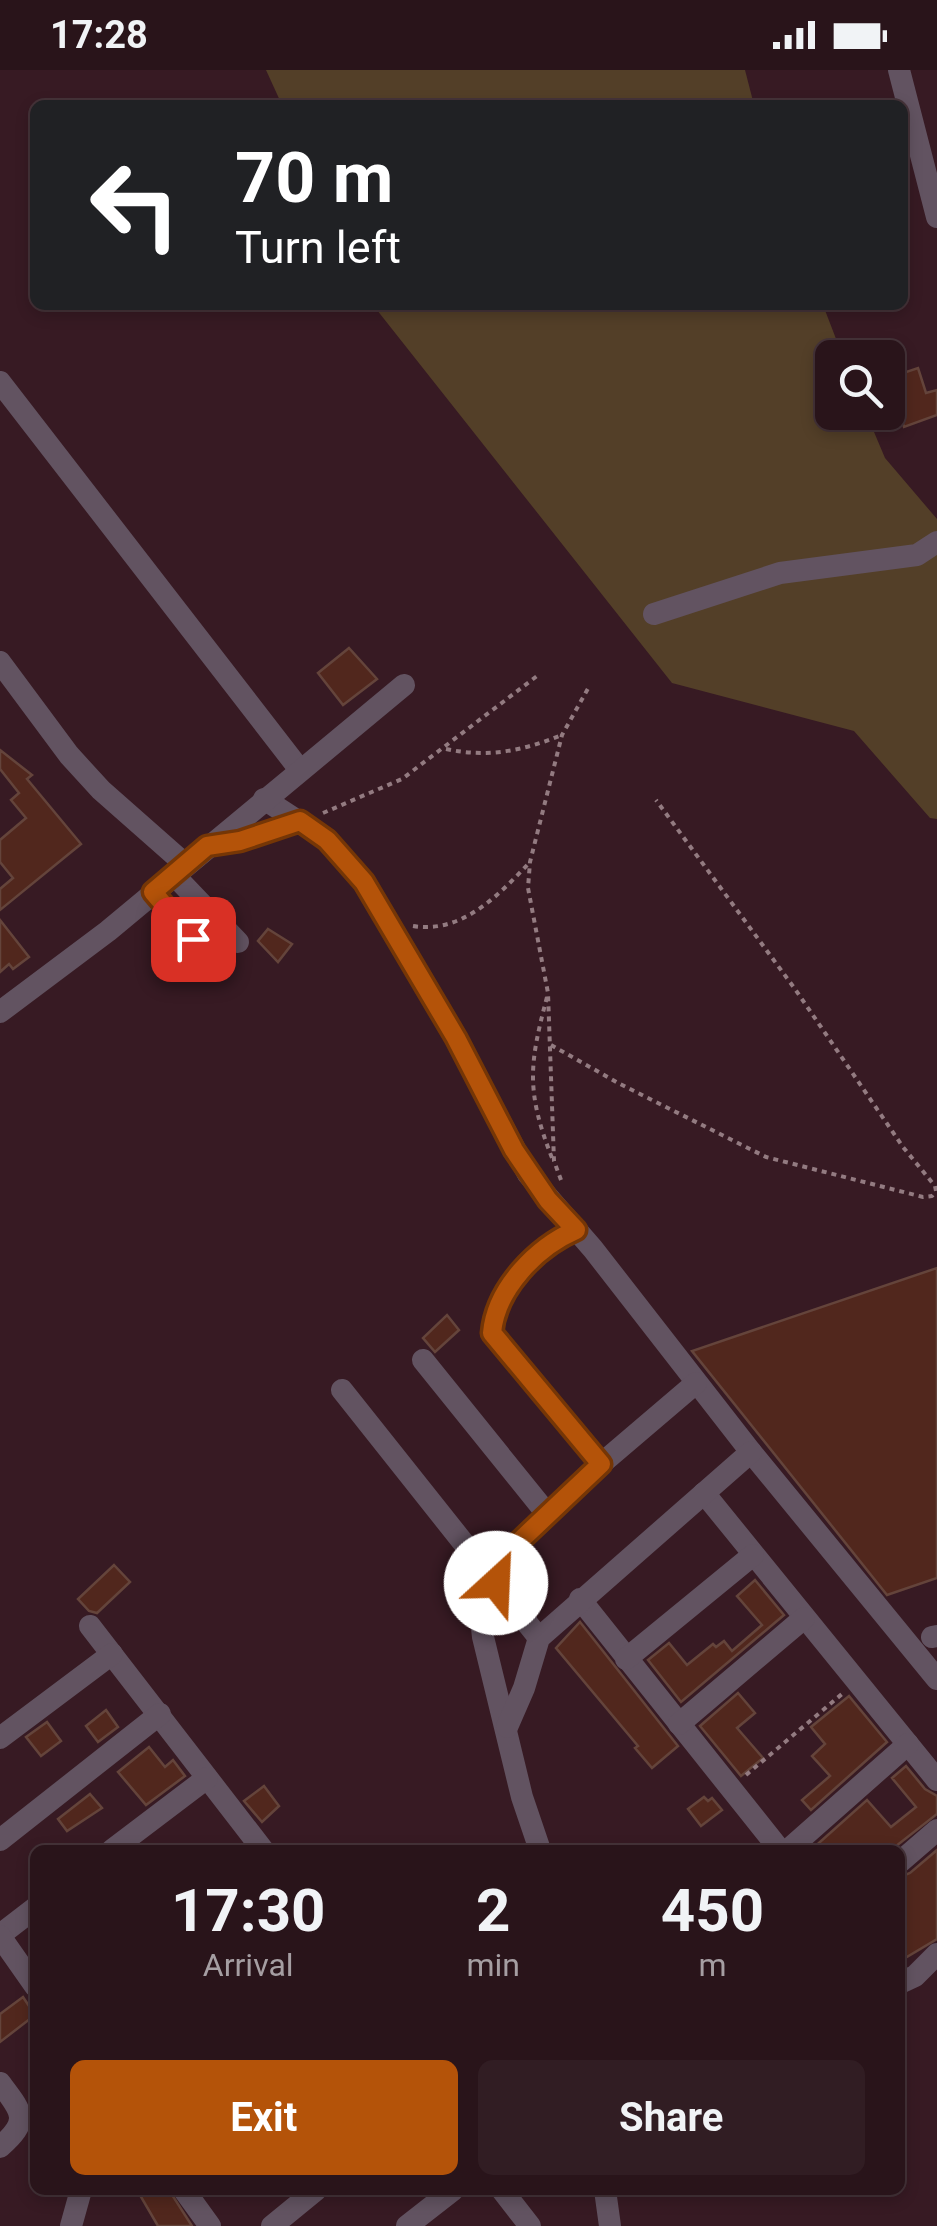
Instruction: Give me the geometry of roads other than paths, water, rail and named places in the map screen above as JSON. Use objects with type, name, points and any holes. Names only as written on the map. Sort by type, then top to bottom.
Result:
[{"type":"street","points":[[898,70],[906,100]]},
{"type":"street","points":[[908,108],[937,218]]},
{"type":"street","points":[[0,382],[300,770]]},
{"type":"street","points":[[654,614],[780,573],[917,555],[937,542]]},
{"type":"street","points":[[0,662],[69,756],[180,870],[238,942]]},
{"type":"street","points":[[0,1012],[108,931],[404,686]]},
{"type":"street","points":[[264,799],[327,840],[346,860],[386,916],[514,1150],[548,1200],[937,1678]]},
{"type":"street","points":[[207,846],[240,841],[300,821]]},
{"type":"street","points":[[153,892],[193,939]]},
{"type":"street","points":[[576,1230],[555,1240],[520,1273],[504,1295],[492,1333],[601,1464]]},
{"type":"street","points":[[423,1360],[548,1515]]},
{"type":"street","points":[[538,1845],[490,1673],[478,1608],[482,1594],[548,1515],[696,1383]]},
{"type":"street","points":[[342,1390],[539,1638]]},
{"type":"street","points":[[507,1727],[539,1638],[751,1452]]},
{"type":"street","points":[[704,1494],[937,1780]]},
{"type":"street","points":[[626,1660],[753,1555]]},
{"type":"street","points":[[580,1599],[776,1845]]},
{"type":"street","points":[[678,1724],[804,1618]]},
{"type":"street","points":[[90,1626],[208,1778],[250,1845]]},
{"type":"street","points":[[0,1738],[112,1654]]},
{"type":"street","points":[[0,1840],[160,1714]]},
{"type":"street","points":[[794,1845],[908,1744]]},
{"type":"street","points":[[119,1845],[208,1778]]},
{"type":"street","points":[[905,1858],[937,1830]]},
{"type":"street","points":[[30,1912],[0,1935],[30,1979]]},
{"type":"street","points":[[905,1981],[937,1954]]},
{"type":"street","points":[[0,2083],[20,2111],[22,2122],[0,2147]]},
{"type":"street","points":[[71,2226],[80,2195]]},
{"type":"street","points":[[188,2195],[210,2226]]},
{"type":"street","points":[[272,2226],[310,2195]]},
{"type":"street","points":[[407,2226],[447,2195]]},
{"type":"street","points":[[506,2195],[530,2226]]}]
